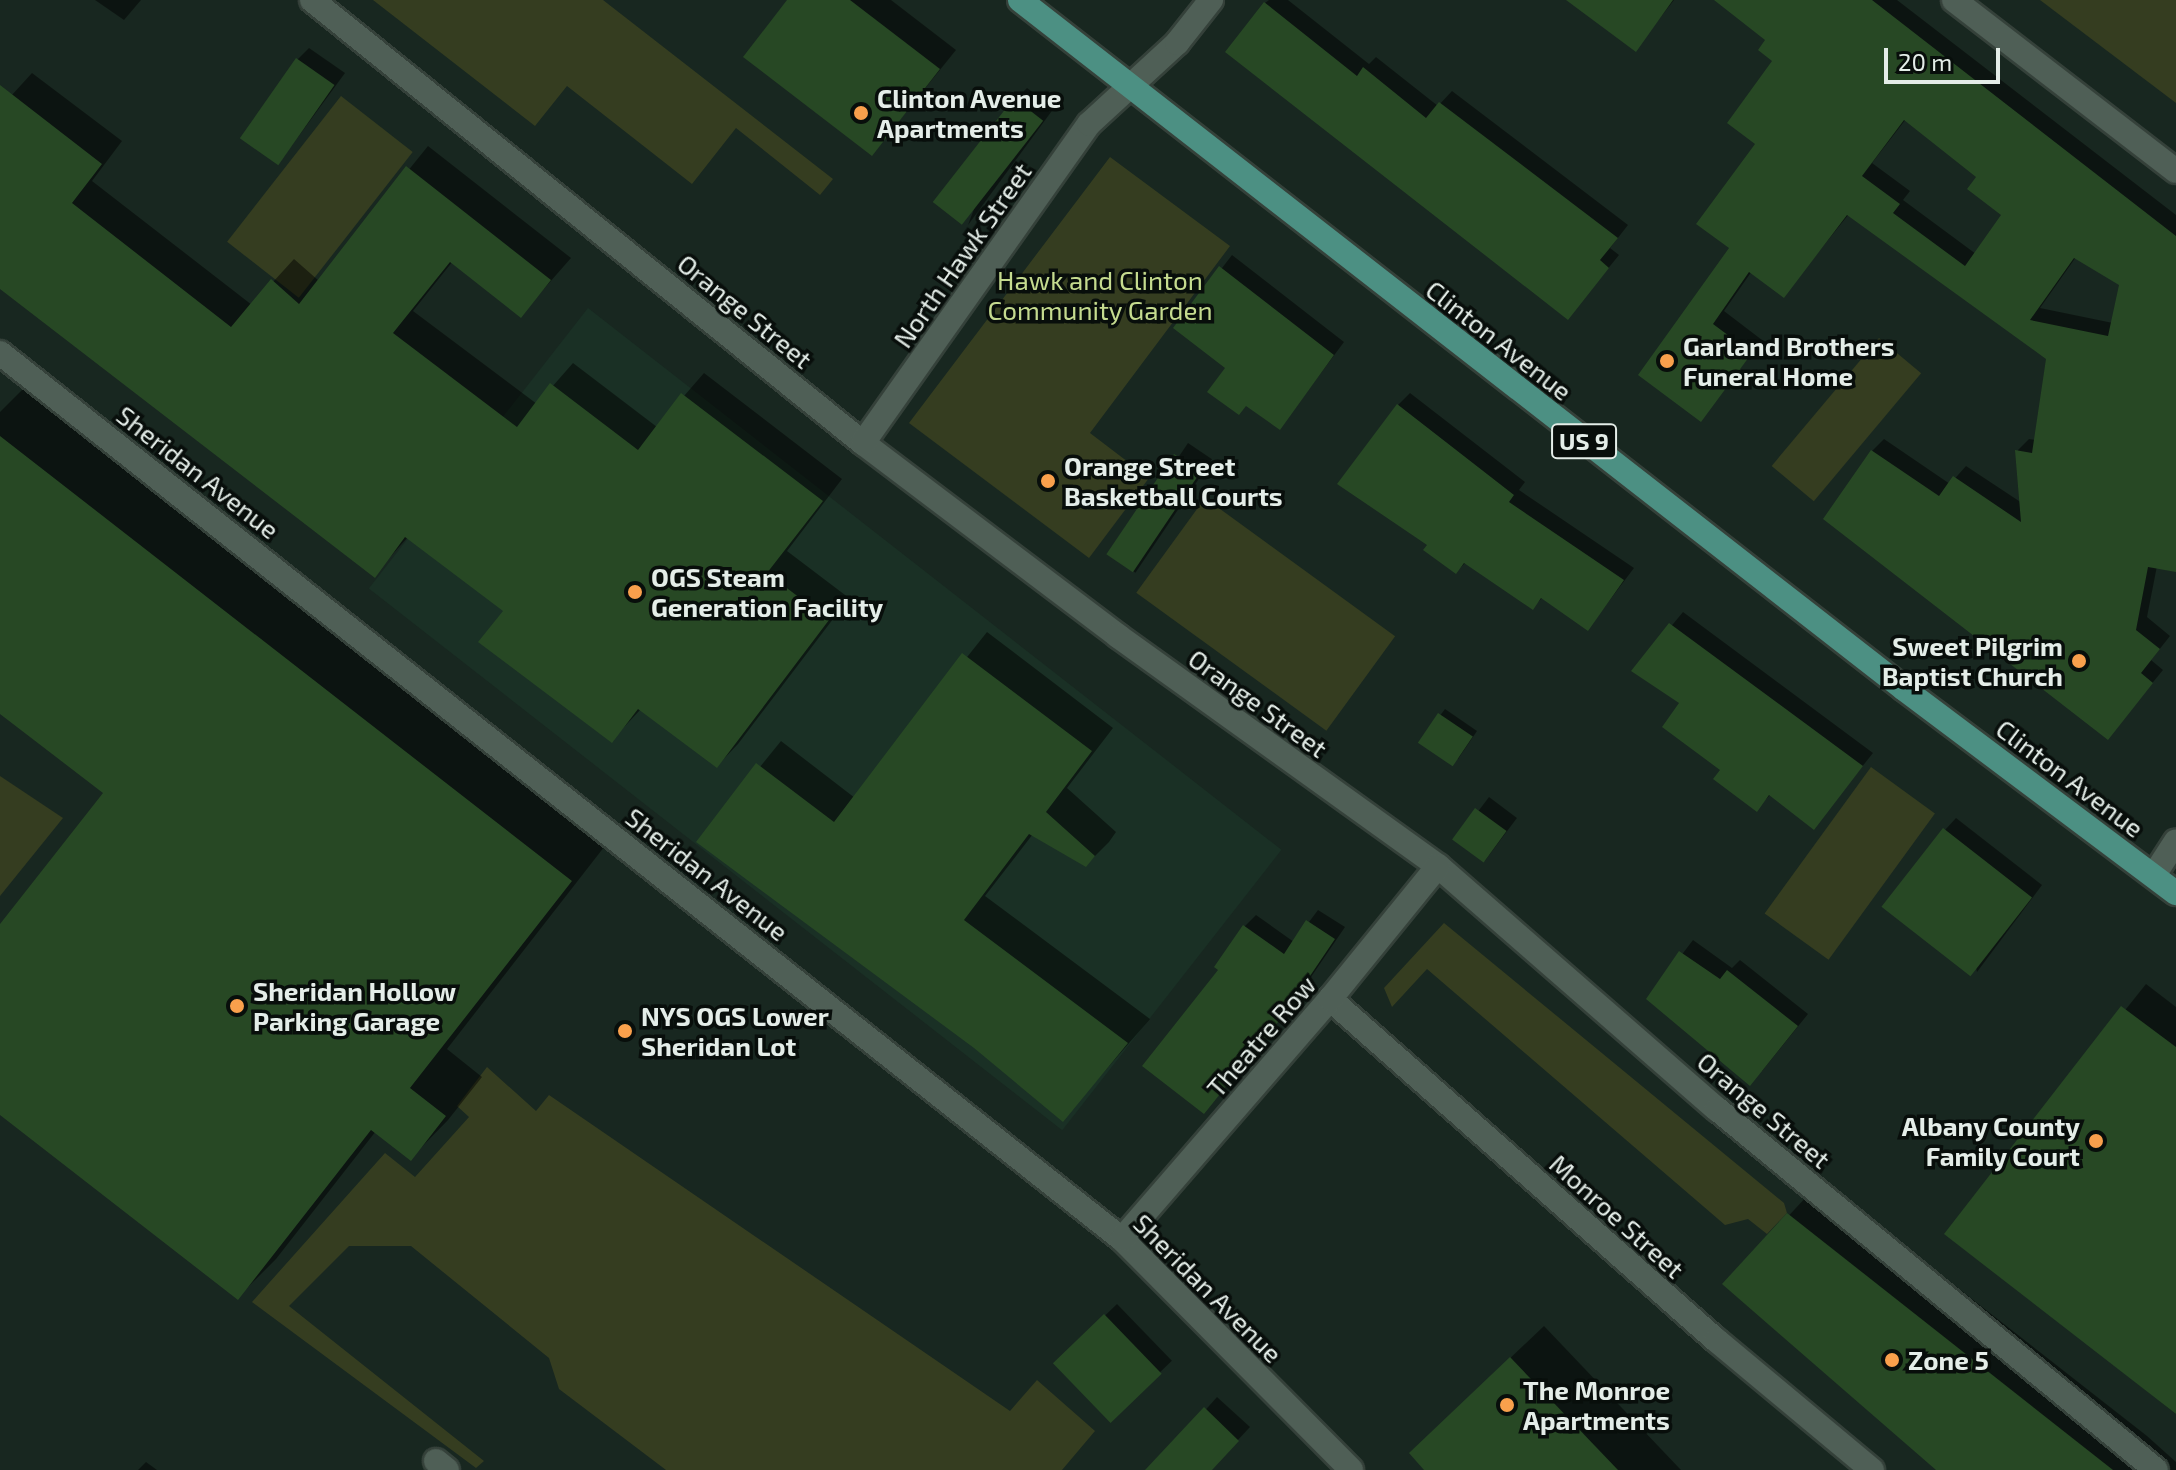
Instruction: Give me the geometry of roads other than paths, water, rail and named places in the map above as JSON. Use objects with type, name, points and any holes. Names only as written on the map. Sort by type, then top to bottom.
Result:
[{"type":"main road","name":"Clinton Avenue","points":[[1020,0],[1128,88],[2176,893]]},
{"type":"street","name":"Orange Street","points":[[312,0],[863,443],[1118,636],[1438,866],[1717,1109],[2156,1470]]},
{"type":"street","name":"North Hawk Street","points":[[863,443],[1089,124],[1177,43],[1211,0]]},
{"type":"street","points":[[1954,0],[2176,171]]},
{"type":"street","name":"Sheridan Avenue","points":[[0,353],[1122,1239],[1351,1470]]},
{"type":"street","points":[[2154,875],[2176,841]]},
{"type":"street","name":"Theatre Row","points":[[1122,1239],[1330,999],[1438,866]]},
{"type":"street","name":"Monroe Street","points":[[1330,999],[1716,1340],[1872,1470]]},
{"type":"place","name":"Clinton Avenue Apartments","points":[[861,113]]},
{"type":"place","name":"Garland Brothers Funeral Home","points":[[1667,361]]},
{"type":"place","name":"Orange Street Basketball Courts","points":[[1048,481]]},
{"type":"place","name":"OGS Steam Generation Facility","points":[[635,592]]},
{"type":"place","name":"Sweet Pilgrim Baptist Church","points":[[2079,661]]},
{"type":"place","name":"Sheridan Hollow Parking Garage","points":[[237,1006]]},
{"type":"place","name":"NYS OGS Lower Sheridan Lot","points":[[625,1031]]},
{"type":"place","name":"Albany County Family Court","points":[[2096,1141]]},
{"type":"place","name":"Zone 5","points":[[1892,1360]]},
{"type":"place","name":"The Monroe Apartments","points":[[1507,1405]]},
{"type":"park label","name":"Hawk and Clinton Community Garden","points":[[1100,295]]}]
